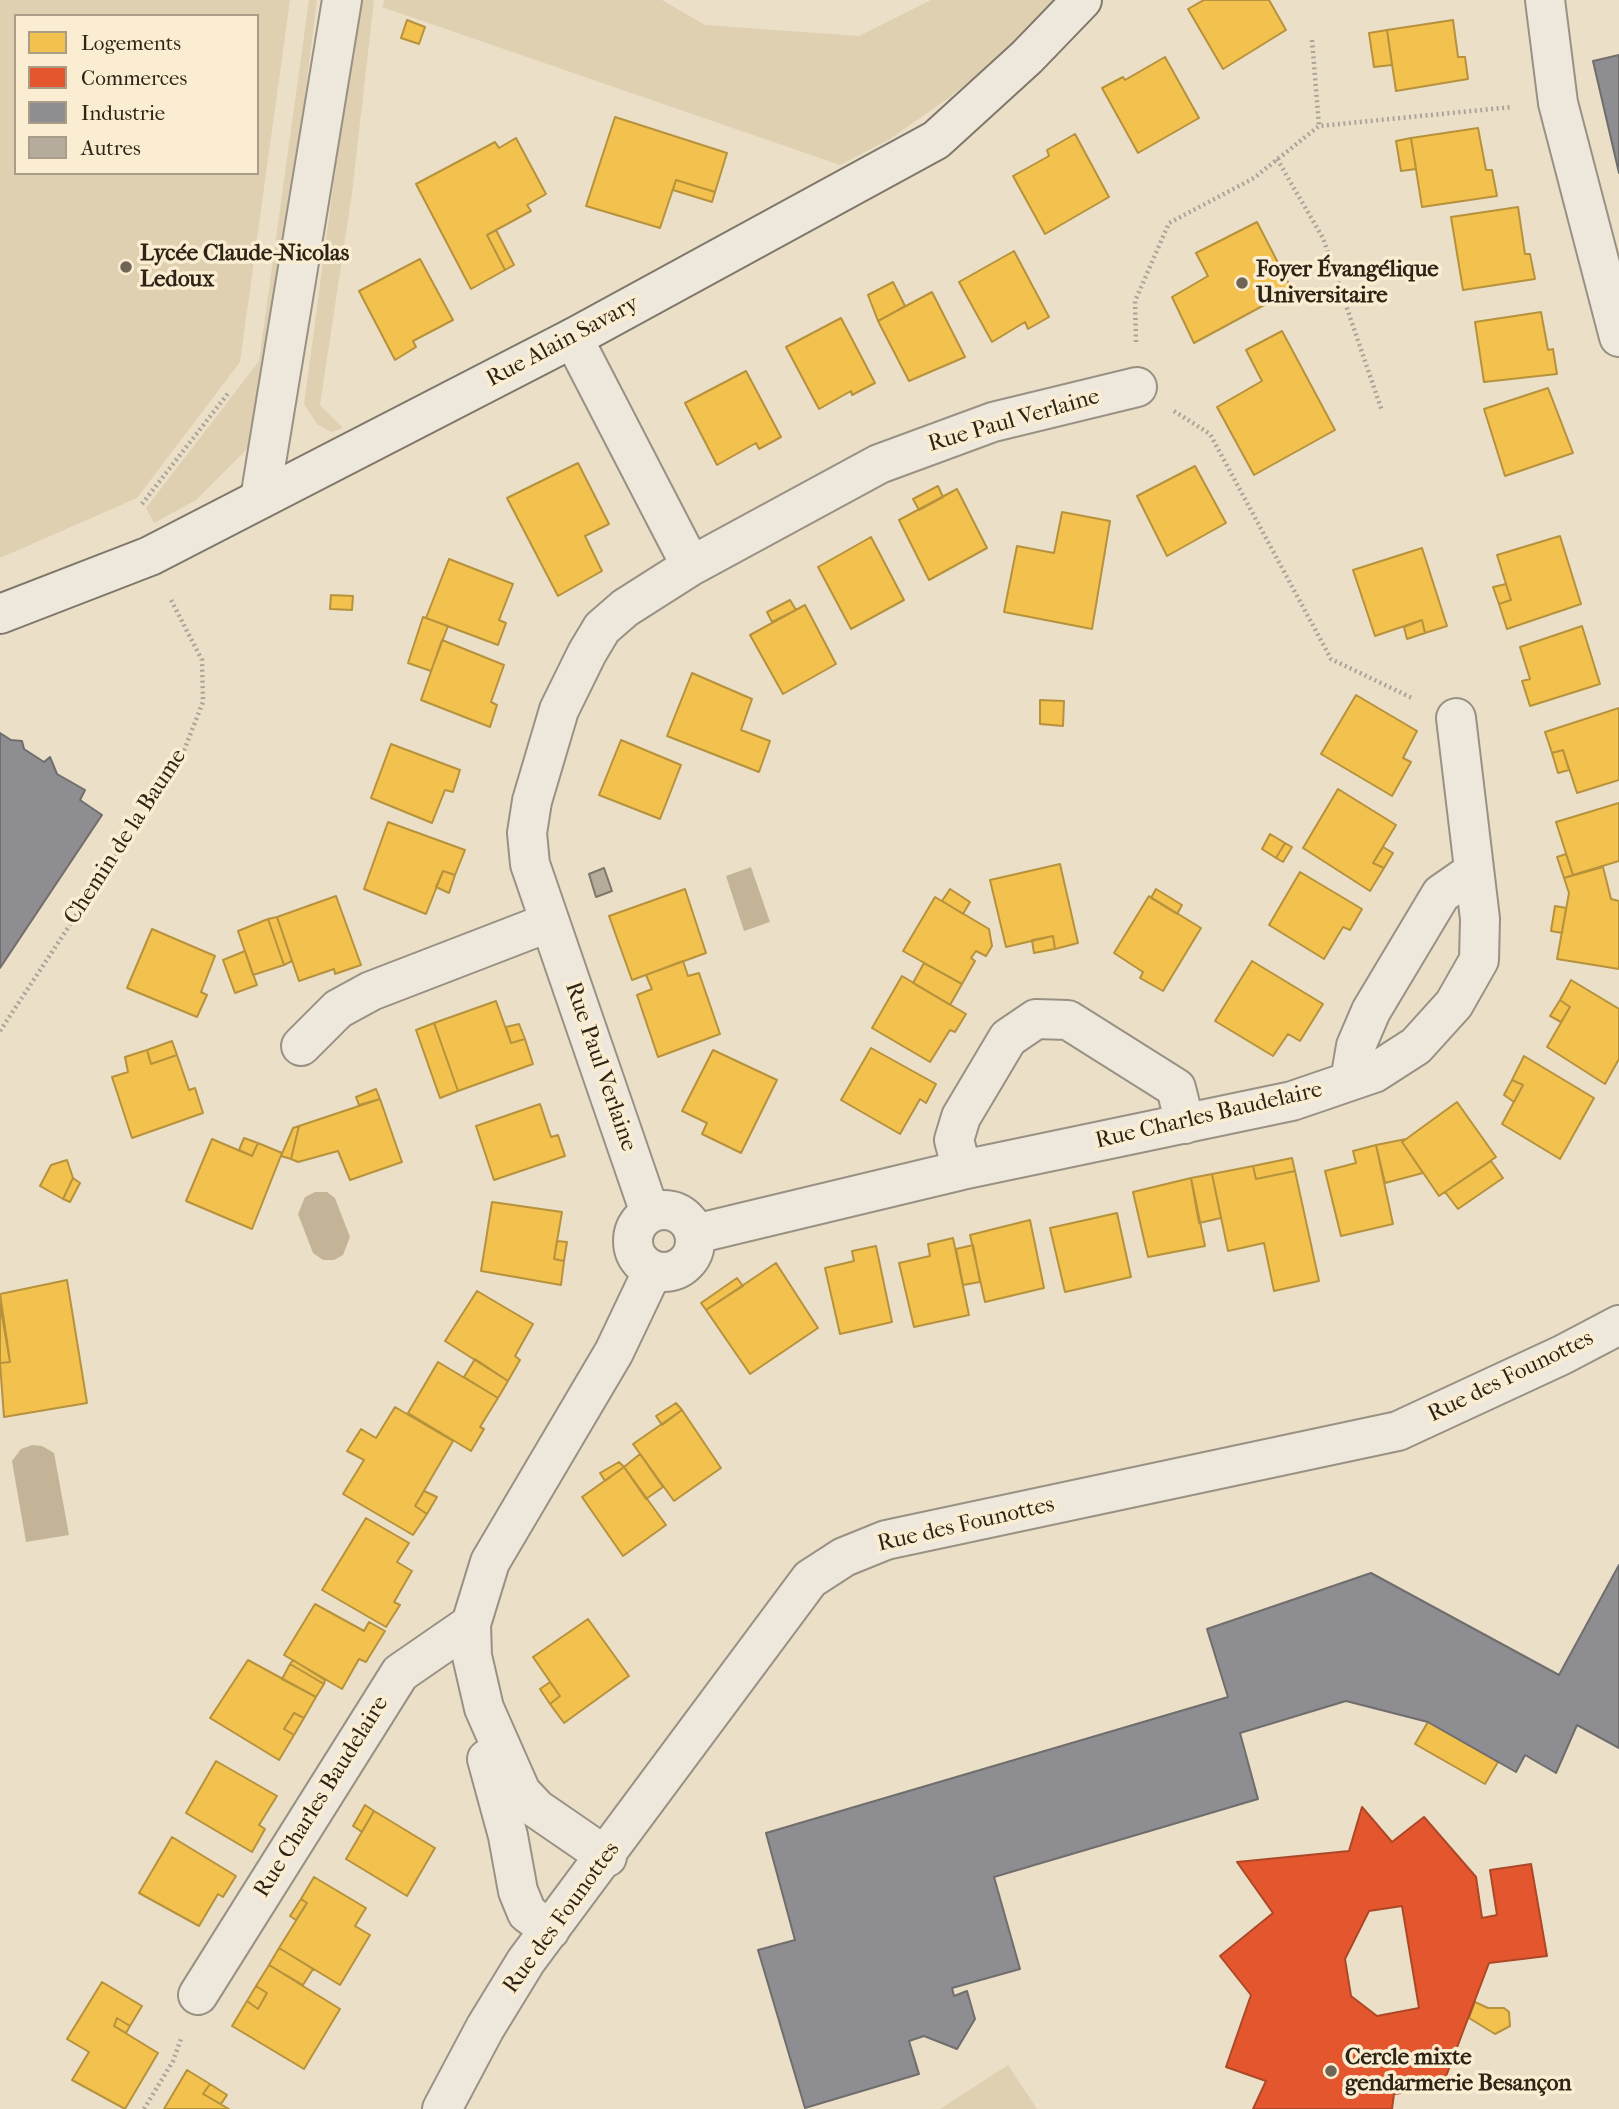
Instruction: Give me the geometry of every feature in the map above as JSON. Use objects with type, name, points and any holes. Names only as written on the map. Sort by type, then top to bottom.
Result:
[{"type":"street","points":[[260,499],[342,0]]},
{"type":"street","name":"Rue Alain Savary","points":[[0,614],[150,556],[573,338],[936,140],[1027,57],[1082,0]]},
{"type":"street","points":[[1545,0],[1558,103],[1619,337]]},
{"type":"street","points":[[573,338],[691,566]]},
{"type":"street","name":"Rue Paul Verlaine","points":[[650,1213],[530,864],[527,834],[532,801],[559,710],[602,628],[625,608],[691,566],[879,464],[937,440],[993,422],[1137,387]]},
{"type":"street","name":"Rue Charles Baudelaire","points":[[695,1234],[962,1170],[1292,1101],[1374,1073],[1416,1046],[1454,1004],[1479,960],[1480,919],[1456,718]]},
{"type":"street","points":[[1350,1081],[1356,1046],[1371,1011],[1441,894],[1474,871]]},
{"type":"street","points":[[301,1046],[338,1009],[371,991],[550,922]]},
{"type":"street","points":[[962,1170],[954,1140],[961,1117],[1008,1038],[1035,1019],[1068,1020],[1176,1088],[1185,1125]]},
{"type":"street","points":[[665,1209],[683,1217],[695,1234],[692,1254],[686,1263],[668,1271],[653,1269],[640,1261],[633,1242],[638,1223],[650,1213],[665,1209]]},
{"type":"street","points":[[607,1857],[537,1809],[521,1792],[484,1708],[471,1656],[471,1624],[490,1562],[614,1352],[653,1269]]},
{"type":"street","name":"Rue des Founottes","points":[[442,2109],[485,2028],[526,1961],[607,1857],[810,1579],[844,1557],[886,1540],[1398,1431],[1562,1355],[1619,1325]]},
{"type":"street","name":"Rue Charles Baudelaire","points":[[198,1995],[400,1673],[471,1624]]},
{"type":"street","points":[[484,1708],[488,1763],[508,1836],[518,1891],[527,1913],[550,1930]]},
{"type":"path","points":[[1312,40],[1319,127]]},
{"type":"path","points":[[1456,718],[1331,659],[1210,433],[1137,387],[1135,301],[1169,223],[1254,178],[1319,127],[1558,103]]},
{"type":"path","points":[[1277,159],[1323,238],[1382,411]]},
{"type":"path","points":[[136,508],[144,503],[237,381]]},
{"type":"path","name":"Chemin de la Baume","points":[[0,1031],[183,752],[204,702],[202,660],[168,594]]},
{"type":"path","points":[[144,2109],[173,2061],[198,1995]]},
{"type":"shaded area","name":"Lycée Claude-Nicolas Ledoux","points":[[0,0],[290,0],[240,362],[137,498],[0,558]]},
{"type":"shaded area","points":[[309,0],[317,0],[266,411],[246,450],[196,500],[154,523],[146,508],[259,361]]},
{"type":"shaded area","points":[[358,0],[374,0],[352,193],[320,405],[343,428],[331,432],[317,424],[304,404]]},
{"type":"shaded area","points":[[385,0],[662,0],[705,25],[859,36],[931,0],[1057,0],[995,60],[950,97],[890,139],[840,165],[382,7]]},
{"type":"shaded area","points":[[751,867],[770,922],[744,931],[726,876]]},
{"type":"shaded area","points":[[315,1192],[327,1192],[335,1198],[350,1237],[343,1255],[334,1260],[323,1260],[313,1253],[298,1214],[305,1197]]},
{"type":"shaded area","points":[[32,1445],[42,1446],[54,1453],[69,1535],[26,1542],[12,1461],[21,1449]]},
{"type":"shaded area","points":[[1008,2065],[1037,2109],[940,2109]]},
{"type":"building: Logements","points":[[1204,0],[1269,0],[1286,30],[1223,69],[1188,9]]},
{"type":"building: Logements","points":[[407,20],[425,27],[419,44],[401,38]]},
{"type":"building: Logements","points":[[1453,20],[1458,57],[1465,57],[1468,79],[1396,91],[1387,30]]},
{"type":"building: Logements","points":[[1387,30],[1392,65],[1374,67],[1369,33]]},
{"type":"building: Logements","points":[[1165,57],[1199,118],[1138,153],[1102,88],[1123,77],[1125,80]]},
{"type":"building: Logements","points":[[615,117],[727,153],[715,192],[676,180],[660,228],[586,206]]},
{"type":"building: Logements","points":[[1478,128],[1486,170],[1492,170],[1497,196],[1422,207],[1411,138]]},
{"type":"building: Logements","points":[[1075,134],[1109,197],[1045,234],[1013,176],[1049,156],[1047,150]]},
{"type":"building: Logements","points":[[516,138],[546,194],[527,205],[531,211],[487,235],[505,270],[471,289],[416,184],[495,142],[499,148]]},
{"type":"building: Logements","points":[[1411,138],[1416,169],[1401,171],[1396,141]]},
{"type":"building: Logements","points":[[676,180],[715,192],[712,202],[673,190]]},
{"type":"building: Logements","points":[[1518,207],[1525,254],[1530,254],[1535,279],[1463,290],[1451,217]]},
{"type":"building: Logements","name":"Foyer Évangélique Universitaire","points":[[1257,222],[1292,290],[1194,343],[1172,297],[1208,276],[1196,253]]},
{"type":"building: Logements","points":[[496,230],[514,265],[505,270],[487,235]]},
{"type":"building: Logements","points":[[1014,251],[1049,317],[1028,329],[1025,322],[992,342],[959,282]]},
{"type":"building: Logements","points":[[420,259],[453,320],[413,341],[416,347],[395,360],[359,291]]},
{"type":"building: Logements","points":[[893,282],[905,306],[878,321],[868,295]]},
{"type":"building: Logements","points":[[932,292],[965,357],[909,381],[878,321]]},
{"type":"building: Logements","points":[[1541,312],[1548,350],[1553,349],[1557,374],[1484,382],[1475,322]]},
{"type":"building: Logements","points":[[841,318],[875,383],[852,395],[851,391],[819,409],[786,347]]},
{"type":"building: Logements","points":[[1282,331],[1335,430],[1254,475],[1217,407],[1262,381],[1246,350]]},
{"type":"building: Logements","points":[[746,371],[781,437],[759,449],[756,443],[717,465],[685,403]]},
{"type":"building: Logements","points":[[1548,388],[1573,453],[1505,476],[1484,409]]},
{"type":"building: Logements","points":[[578,463],[609,524],[585,536],[602,571],[558,596],[507,498]]},
{"type":"building: Logements","points":[[1195,466],[1226,523],[1167,556],[1137,496]]},
{"type":"building: Logements","points":[[938,486],[943,497],[919,510],[913,499]]},
{"type":"building: Logements","points":[[957,489],[987,548],[929,580],[899,520]]},
{"type":"building: Logements","points":[[1062,512],[1110,521],[1092,629],[1004,612],[1017,546],[1054,553]]},
{"type":"building: Logements","points":[[1560,536],[1581,604],[1507,629],[1499,604],[1511,600],[1497,555]]},
{"type":"building: Logements","points":[[871,537],[904,600],[851,629],[818,567]]},
{"type":"building: Logements","points":[[1422,548],[1447,626],[1425,633],[1422,620],[1375,636],[1353,570]]},
{"type":"building: Logements","points":[[449,559],[513,584],[499,620],[506,623],[498,645],[426,618]]},
{"type":"building: Logements","points":[[1506,584],[1511,600],[1499,604],[1493,587]]},
{"type":"building: Logements","points":[[331,595],[353,596],[352,610],[330,609]]},
{"type":"building: Logements","points":[[790,600],[796,610],[772,622],[767,612]]},
{"type":"building: Logements","points":[[805,605],[836,664],[783,694],[750,635]]},
{"type":"building: Logements","points":[[423,617],[448,626],[431,671],[408,663]]},
{"type":"building: Logements","points":[[1422,620],[1425,633],[1407,639],[1404,627]]},
{"type":"building: Logements","points":[[1582,626],[1600,684],[1530,706],[1522,681],[1530,679],[1520,647]]},
{"type":"building: Logements","points":[[442,640],[504,665],[491,702],[497,705],[490,727],[421,700]]},
{"type":"building: Logements","points":[[692,673],[752,699],[741,730],[770,741],[759,772],[667,736]]},
{"type":"building: Logements","points":[[1356,695],[1417,731],[1403,758],[1411,762],[1392,796],[1321,754]]},
{"type":"building: Logements","points":[[1040,700],[1064,701],[1063,726],[1040,724]]},
{"type":"building: Logements","points":[[1619,708],[1619,780],[1577,793],[1563,750],[1552,753],[1545,732]]},
{"type":"building: Logements","points":[[621,740],[681,765],[660,819],[599,795]]},
{"type":"building: Logements","points":[[391,744],[460,770],[453,792],[445,790],[432,823],[371,798]]},
{"type":"building: Logements","points":[[1563,750],[1569,770],[1558,773],[1552,753]]},
{"type":"building: Logements","points":[[1338,789],[1396,825],[1373,863],[1384,868],[1370,891],[1303,848]]},
{"type":"building: Logements","points":[[1619,803],[1619,861],[1573,875],[1556,822]]},
{"type":"building: Logements","points":[[388,822],[465,850],[455,875],[443,871],[426,914],[364,889]]},
{"type":"building: Logements","points":[[1270,834],[1285,843],[1276,858],[1262,849]]},
{"type":"building: Logements","points":[[1285,843],[1292,847],[1283,862],[1276,858]]},
{"type":"building: Logements","points":[[1383,847],[1393,853],[1384,868],[1373,863]]},
{"type":"building: Logements","points":[[1566,854],[1573,875],[1564,878],[1557,857]]},
{"type":"building: Logements","points":[[1060,864],[1078,943],[1055,949],[1053,936],[1006,947],[990,880]]},
{"type":"building: Logements","points":[[1603,867],[1611,899],[1619,901],[1619,969],[1557,959],[1569,893],[1564,878]]},
{"type":"building: Logements","points":[[443,871],[455,875],[449,893],[436,887]]},
{"type":"building: Logements","points":[[1300,872],[1362,909],[1350,930],[1343,927],[1324,959],[1269,925]]},
{"type":"building: Logements","points":[[685,889],[706,953],[632,980],[609,916]]},
{"type":"building: Logements","points":[[950,889],[970,902],[963,914],[942,901]]},
{"type":"building: Logements","points":[[1156,889],[1182,905],[1177,914],[1151,898]]},
{"type":"building: Logements","points":[[336,896],[361,965],[335,974],[334,969],[299,981],[277,917]]},
{"type":"building: Logements","points":[[1149,896],[1201,928],[1163,991],[1140,978],[1143,972],[1114,953]]},
{"type":"building: Logements","points":[[935,897],[989,929],[992,946],[986,956],[976,951],[971,958],[975,961],[962,984],[903,951]]},
{"type":"building: Logements","points":[[1555,906],[1566,908],[1562,933],[1551,931]]},
{"type":"building: Logements","points":[[277,917],[292,961],[284,965],[268,919]]},
{"type":"building: Logements","points":[[268,919],[284,965],[253,975],[238,931]]},
{"type":"building: Logements","points":[[152,929],[215,956],[201,992],[207,995],[197,1017],[127,988]]},
{"type":"building: Logements","points":[[1053,936],[1055,949],[1034,953],[1032,940]]},
{"type":"building: Logements","points":[[245,951],[257,985],[235,993],[223,960]]},
{"type":"building: Logements","points":[[683,961],[688,976],[699,973],[720,1034],[658,1057],[637,995],[652,989],[646,975]]},
{"type":"building: Logements","points":[[1252,961],[1323,1004],[1300,1041],[1288,1034],[1273,1056],[1215,1021]]},
{"type":"building: Logements","points":[[924,963],[962,984],[950,1005],[913,983]]},
{"type":"building: Logements","points":[[902,976],[966,1014],[955,1032],[950,1030],[930,1062],[872,1028]]},
{"type":"building: Logements","points":[[1571,980],[1619,1009],[1619,1059],[1605,1084],[1547,1047],[1570,1007],[1560,1000]]},
{"type":"building: Logements","points":[[1560,1000],[1570,1007],[1561,1022],[1550,1016]]},
{"type":"building: Logements","points":[[496,1001],[511,1043],[525,1039],[533,1064],[458,1091],[434,1023]]},
{"type":"building: Logements","points":[[434,1023],[458,1091],[440,1098],[416,1030]]},
{"type":"building: Logements","points":[[519,1024],[525,1039],[511,1043],[506,1027]]},
{"type":"building: Logements","points":[[172,1041],[177,1055],[151,1064],[147,1050]]},
{"type":"building: Logements","points":[[871,1048],[936,1084],[926,1103],[920,1099],[900,1134],[841,1100]]},
{"type":"building: Logements","points":[[147,1050],[151,1064],[177,1055],[189,1090],[195,1088],[203,1113],[132,1138],[112,1077],[128,1072],[125,1057]]},
{"type":"building: Logements","points":[[713,1050],[777,1080],[741,1153],[702,1134],[707,1123],[682,1111]]},
{"type":"building: Logements","points":[[1524,1056],[1594,1098],[1560,1159],[1502,1124],[1523,1085],[1512,1080]]},
{"type":"building: Logements","points":[[1512,1080],[1523,1085],[1514,1102],[1504,1095]]},
{"type":"building: Logements","points":[[376,1089],[380,1099],[359,1105],[356,1097]]},
{"type":"building: Logements","points":[[380,1099],[402,1162],[350,1180],[338,1151],[298,1162],[291,1159],[299,1126]]},
{"type":"building: Logements","points":[[1457,1102],[1496,1157],[1439,1196],[1402,1142]]},
{"type":"building: Logements","points":[[540,1104],[551,1137],[558,1135],[565,1156],[494,1180],[476,1126]]},
{"type":"building: Logements","points":[[299,1126],[291,1159],[281,1156],[293,1128]]},
{"type":"building: Logements","points":[[244,1138],[258,1143],[252,1156],[239,1150]]},
{"type":"building: Logements","points":[[212,1139],[252,1156],[258,1143],[282,1153],[252,1229],[186,1201]]},
{"type":"building: Logements","points":[[1406,1139],[1402,1142],[1423,1173],[1385,1183],[1376,1145]]},
{"type":"building: Logements","points":[[1376,1145],[1393,1224],[1341,1236],[1325,1171],[1356,1163],[1353,1151]]},
{"type":"building: Logements","points":[[1292,1158],[1295,1171],[1256,1179],[1253,1166]]},
{"type":"building: Logements","points":[[67,1160],[73,1178],[63,1199],[40,1186],[51,1165]]},
{"type":"building: Logements","points":[[1491,1161],[1503,1178],[1458,1209],[1445,1192]]},
{"type":"building: Logements","points":[[1253,1166],[1256,1179],[1295,1171],[1319,1281],[1274,1291],[1264,1243],[1228,1251],[1212,1174]]},
{"type":"building: Logements","points":[[1212,1174],[1221,1218],[1199,1223],[1191,1178]]},
{"type":"building: Logements","points":[[73,1178],[80,1183],[70,1202],[63,1199]]},
{"type":"building: Logements","points":[[1191,1178],[1205,1246],[1148,1257],[1133,1192]]},
{"type":"building: Logements","points":[[492,1202],[562,1212],[554,1259],[564,1261],[561,1285],[481,1271]]},
{"type":"building: Logements","points":[[1117,1213],[1131,1277],[1065,1292],[1050,1228]]},
{"type":"building: Logements","points":[[1030,1220],[1044,1288],[985,1302],[970,1235]]},
{"type":"building: Logements","points":[[953,1238],[969,1315],[914,1327],[899,1263],[930,1256],[928,1244]]},
{"type":"building: Logements","points":[[557,1241],[567,1242],[564,1261],[554,1259]]},
{"type":"building: Logements","points":[[973,1245],[980,1282],[963,1285],[956,1249]]},
{"type":"building: Logements","points":[[876,1246],[892,1322],[840,1334],[825,1268],[854,1261],[852,1251]]},
{"type":"building: Logements","points":[[776,1263],[818,1328],[750,1374],[706,1310]]},
{"type":"building: Logements","points":[[737,1278],[743,1286],[706,1310],[701,1303]]},
{"type":"building: Logements","points":[[67,1280],[87,1403],[4,1417],[0,1363],[10,1362],[0,1294]]},
{"type":"building: Logements","points":[[477,1291],[533,1324],[515,1356],[520,1360],[508,1381],[445,1341]]},
{"type":"building: Logements","points":[[0,1304],[10,1362],[0,1363]]},
{"type":"building: Logements","points":[[475,1359],[508,1381],[498,1398],[464,1377]]},
{"type":"building: Logements","points":[[438,1362],[498,1398],[480,1427],[484,1429],[471,1451],[408,1413]]},
{"type":"building: Logements","points":[[676,1403],[682,1410],[662,1425],[656,1416]]},
{"type":"building: Logements","points":[[395,1407],[453,1441],[415,1506],[427,1514],[413,1535],[343,1494],[364,1460],[347,1451],[361,1429],[376,1438]]},
{"type":"building: Logements","points":[[682,1410],[721,1468],[674,1501],[633,1444]]},
{"type":"building: Logements","points":[[640,1454],[663,1487],[646,1499],[624,1467]]},
{"type":"building: Logements","points":[[619,1462],[624,1467],[605,1481],[600,1473]]},
{"type":"building: Logements","points":[[624,1467],[666,1525],[623,1556],[582,1497]]},
{"type":"building: Logements","points":[[424,1491],[437,1497],[427,1514],[415,1506]]},
{"type":"building: Logements","points":[[366,1518],[409,1543],[397,1562],[412,1571],[394,1602],[400,1605],[386,1627],[322,1590]]},
{"type":"building: Logements","points":[[315,1604],[364,1631],[369,1622],[385,1631],[366,1662],[359,1659],[342,1689],[284,1655]]},
{"type":"building: Logements","points":[[588,1619],[629,1676],[564,1723],[550,1704],[560,1696],[533,1657]]},
{"type":"building: Logements","points":[[248,1660],[316,1697],[304,1718],[294,1713],[284,1729],[294,1735],[279,1760],[210,1718]]},
{"type":"building: Logements","points":[[293,1660],[325,1680],[324,1684],[290,1664]]},
{"type":"building: Logements","points":[[290,1664],[324,1684],[316,1697],[282,1679]]},
{"type":"building: Logements","points":[[550,1682],[560,1696],[550,1704],[540,1689]]},
{"type":"building: Logements","points":[[294,1713],[304,1718],[294,1735],[284,1729]]},
{"type":"building: Logements","points":[[1428,1722],[1498,1762],[1485,1784],[1415,1744]]},
{"type":"building: Logements","points":[[216,1761],[277,1796],[259,1825],[265,1829],[252,1852],[186,1813]]},
{"type":"building: Logements","points":[[365,1805],[374,1811],[362,1832],[353,1826]]},
{"type":"building: Logements","points":[[374,1811],[435,1848],[407,1896],[346,1859]]},
{"type":"building: Logements","points":[[172,1837],[236,1876],[223,1897],[218,1894],[199,1926],[139,1893]]},
{"type":"building: Logements","points":[[314,1877],[366,1908],[355,1926],[370,1935],[340,1985],[279,1948],[307,1903],[301,1899]]},
{"type":"building: Logements","points":[[301,1899],[307,1903],[296,1920],[290,1916]]},
{"type":"building: Logements","points":[[279,1948],[313,1969],[303,1985],[269,1965]]},
{"type":"building: Logements","points":[[269,1965],[340,2009],[304,2069],[232,2026],[247,2001],[258,2009],[267,1993],[256,1986]]},
{"type":"building: Logements","points":[[102,1982],[142,2006],[130,2026],[117,2018],[114,2026],[158,2053],[125,2109],[72,2080],[89,2052],[67,2039]]},
{"type":"building: Logements","points":[[256,1986],[267,1993],[258,2009],[247,2001]]},
{"type":"building: Logements","points":[[1475,2002],[1488,2008],[1504,2008],[1509,2012],[1510,2026],[1495,2034],[1469,2018]]},
{"type":"building: Logements","points":[[117,2018],[130,2026],[126,2033],[114,2026]]},
{"type":"building: Logements","points":[[187,2070],[210,2084],[203,2094],[229,2109],[164,2109]]},
{"type":"building: Logements","points":[[210,2084],[227,2095],[221,2104],[203,2094]]},
{"type":"building: Commerces","points":[[1362,1807],[1392,1842],[1424,1817],[1476,1877],[1482,1918],[1497,1915],[1490,1870],[1531,1864],[1547,1956],[1489,1963],[1442,2087],[1394,2094],[1392,2109],[1253,2109],[1266,2081],[1226,2067],[1251,1995],[1220,1956],[1273,1913],[1237,1862],[1349,1851]],"holes":[[[1402,1906],[1419,2008],[1377,2016],[1351,1996],[1345,1959],[1369,1911]]]},
{"type":"building: Industrie","points":[[1619,55],[1619,173],[1593,61]]},
{"type":"building: Industrie","points":[[0,733],[11,740],[22,741],[24,749],[44,762],[50,757],[57,774],[85,790],[80,800],[102,815],[0,968]]},
{"type":"building: Industrie","points":[[1619,1565],[1619,1748],[1577,1725],[1556,1773],[1525,1755],[1516,1772],[1428,1722],[1346,1701],[1240,1733],[1258,1799],[994,1877],[1020,1969],[952,1988],[954,1996],[967,1991],[975,2019],[957,2049],[924,2036],[909,2041],[919,2074],[805,2108],[758,1950],[795,1940],[766,1833],[1228,1697],[1207,1629],[1371,1573],[1559,1675]]},
{"type":"building: Autres","points":[[604,868],[612,891],[596,897],[589,874]]},
{"type":"place","name":"Lycée Claude-Nicolas Ledoux","points":[[126,267]]},
{"type":"place","name":"Foyer Évangélique Universitaire","points":[[1242,283]]},
{"type":"place","name":"Cercle mixte gendarmerie Besançon","points":[[1331,2071]]}]
